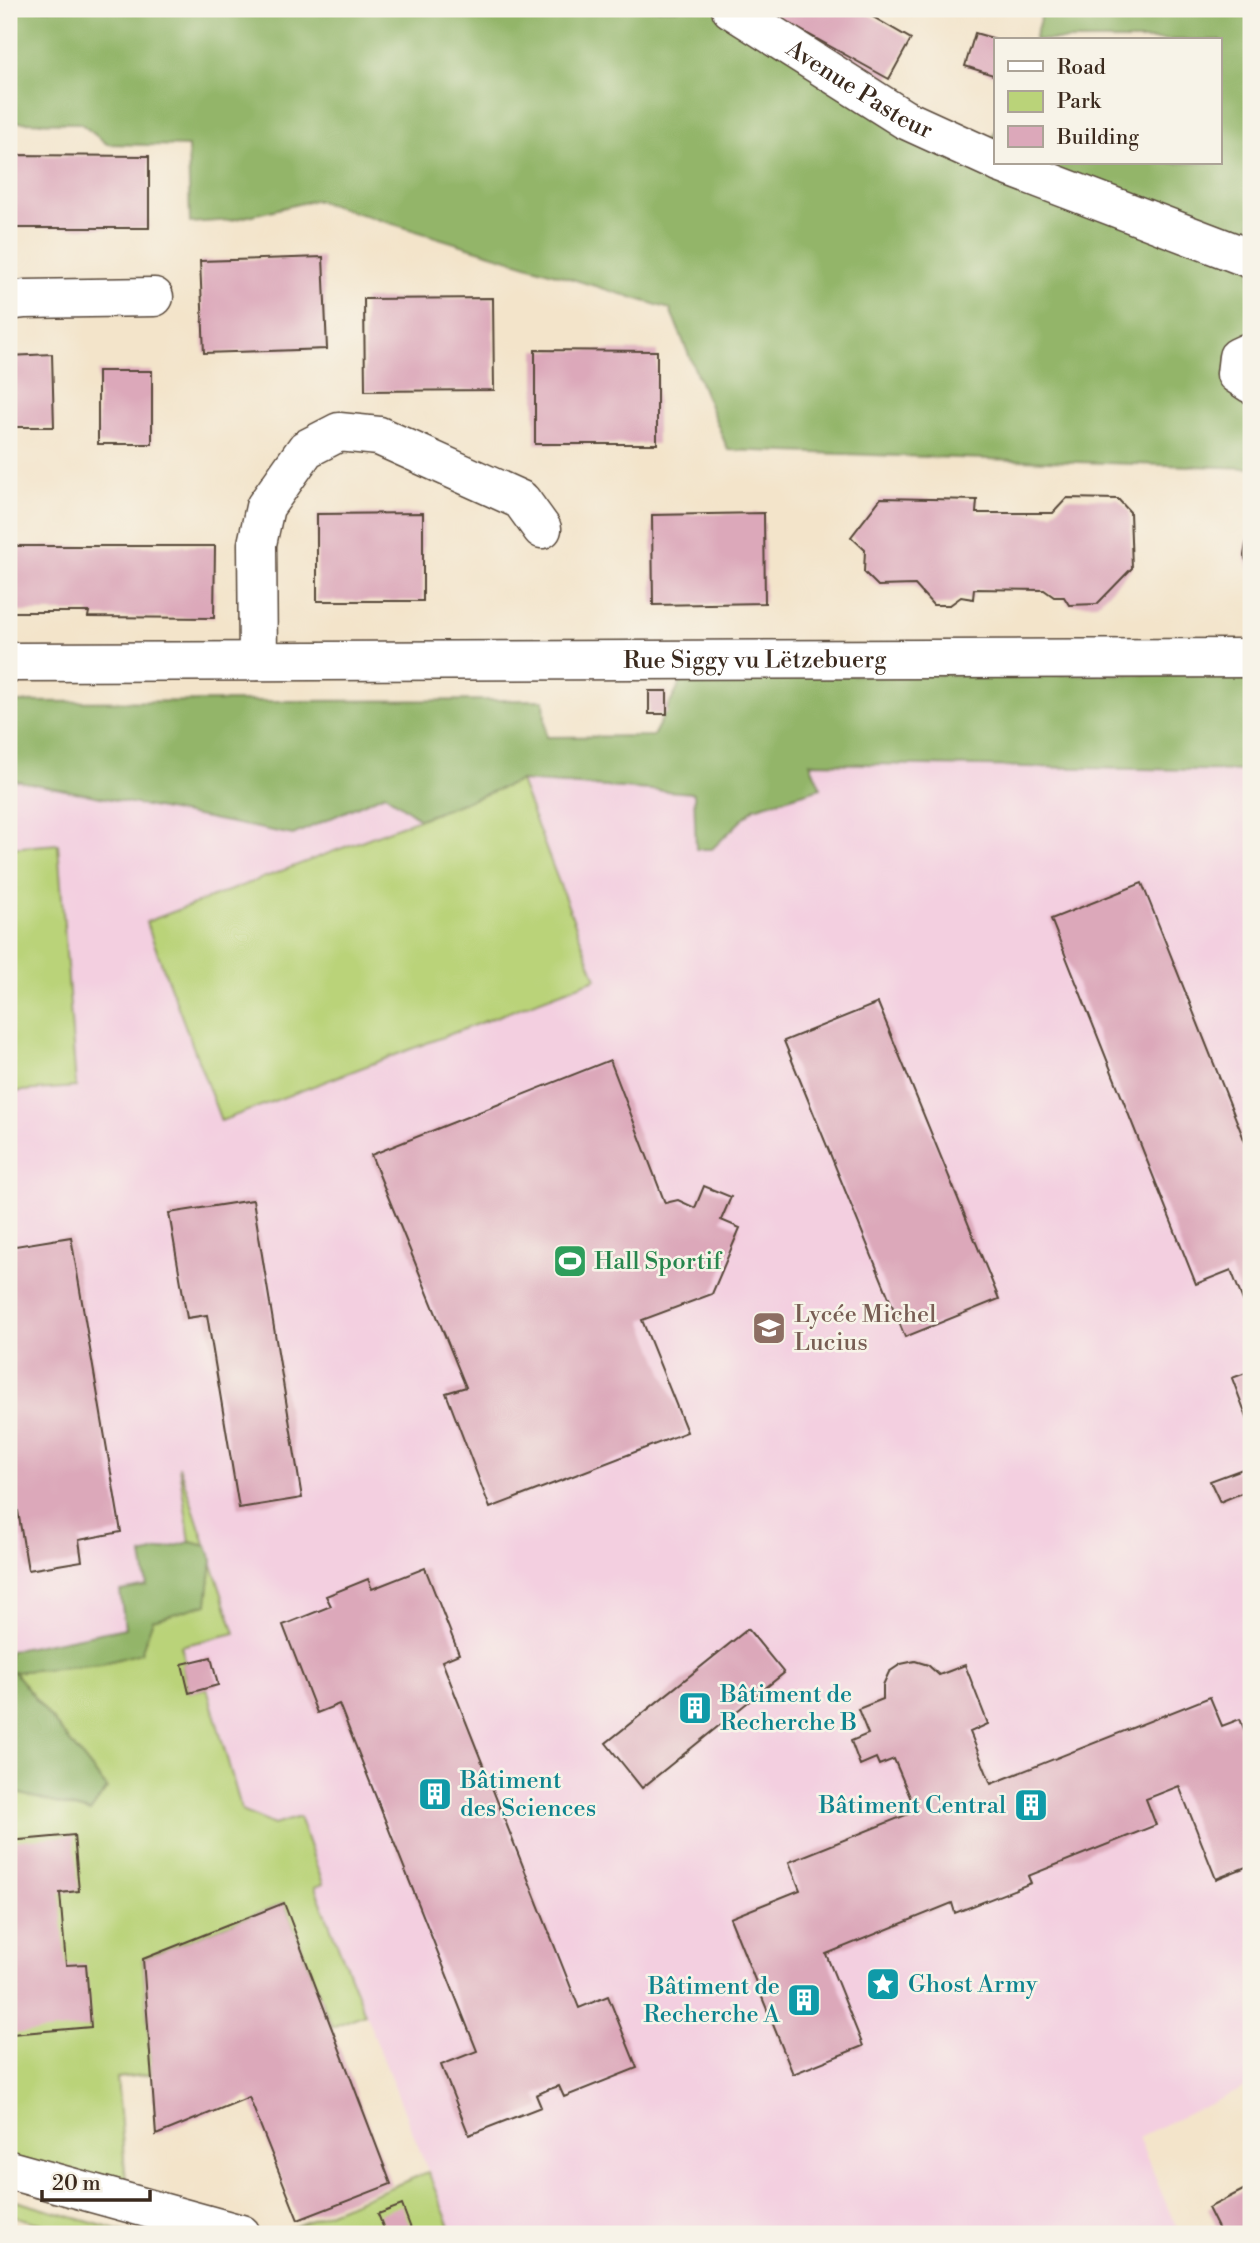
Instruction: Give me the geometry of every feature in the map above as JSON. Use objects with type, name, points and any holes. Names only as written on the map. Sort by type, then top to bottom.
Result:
[{"type":"street","name":"Avenue Pasteur","points":[[731,9],[904,119],[994,160]]},
{"type":"street","name":"Avenue Pasteur","points":[[1003,164],[1251,259]]},
{"type":"street","points":[[9,302],[25,299],[154,297]]},
{"type":"street","points":[[1251,351],[1238,357],[1236,374],[1251,384]]},
{"type":"street","points":[[258,661],[257,544],[265,507],[306,449],[339,432],[379,436],[520,499],[542,529]]},
{"type":"street","name":"Rue Siggy vu Lëtzebuerg","points":[[9,662],[1251,659]]},
{"type":"street","points":[[9,2170],[241,2234]]},
{"type":"shaded area","points":[[1251,746],[1251,2085],[1138,2137],[1179,2234],[453,2234],[315,1887],[322,1884],[299,1817],[274,1825],[242,1811],[207,1689],[189,1693],[181,1646],[235,1633],[181,1471],[190,1542],[142,1556],[148,1586],[120,1591],[125,1628],[9,1651],[9,753]]},
{"type":"green space","points":[[9,9],[731,9],[982,156],[994,134],[994,164],[1222,164],[1222,38],[1035,38],[1043,9],[1251,9],[1251,468],[728,450],[670,309],[315,200],[232,220],[190,223],[188,146],[107,144],[80,123],[9,122]]},
{"type":"green space","points":[[1251,674],[1251,771],[810,763],[821,788],[754,808],[712,849],[696,849],[694,793],[520,781],[420,819],[385,794],[293,835],[9,779],[9,702],[544,700],[546,737],[653,736],[685,675]]},
{"type":"green space","points":[[520,781],[596,979],[221,1121],[146,922]]},
{"type":"green space","points":[[58,844],[76,1087],[9,1092],[9,848]]},
{"type":"green space","points":[[179,1466],[206,1546],[190,1542]]},
{"type":"green space","points":[[190,1542],[207,1546],[212,1560],[207,1604],[153,1620],[141,1653],[101,1664],[14,1672],[107,1788],[90,1812],[9,1793],[9,1651],[125,1628],[120,1591],[147,1586],[142,1555]]},
{"type":"green space","points":[[206,1547],[235,1633],[181,1646],[186,1663],[182,1665],[189,1692],[207,1688],[242,1811],[274,1825],[299,1817],[323,1884],[315,1887],[365,2014],[332,2027],[284,1903],[143,1959],[152,2074],[117,2078],[128,2204],[9,2170],[9,1793],[17,1793],[13,1671],[101,1664],[153,1620]]},
{"type":"green space","points":[[428,2172],[453,2234],[276,2234]]},
{"type":"green space","points":[[9,2199],[131,2234],[78,2234],[9,2215]]},
{"type":"building","points":[[763,9],[859,9],[911,39],[889,79]]},
{"type":"building","points":[[975,33],[994,38],[994,75],[965,66]]},
{"type":"building","points":[[9,155],[149,156],[149,228],[9,228]]},
{"type":"building","points":[[323,257],[327,349],[204,353],[200,261]]},
{"type":"building","points":[[493,298],[494,390],[365,391],[364,299]]},
{"type":"building","points":[[535,350],[657,351],[657,444],[535,444]]},
{"type":"building","points":[[52,354],[54,427],[9,427],[9,356]]},
{"type":"building","points":[[98,371],[152,371],[152,444],[98,444]]},
{"type":"building","points":[[881,498],[977,500],[976,513],[1053,513],[1067,498],[1118,499],[1130,512],[1132,568],[1097,604],[1069,605],[1064,597],[1054,597],[1044,590],[974,589],[973,599],[961,597],[950,605],[933,605],[915,585],[878,586],[864,572],[865,550],[851,537]]},
{"type":"building","points":[[423,513],[423,601],[317,601],[317,514]]},
{"type":"building","points":[[764,513],[765,603],[653,605],[652,515]]},
{"type":"building","points":[[1251,532],[1251,573],[1244,556]]},
{"type":"building","points":[[9,546],[215,546],[214,618],[88,617],[89,612],[9,612]]},
{"type":"building","points":[[649,691],[667,691],[667,714],[649,714]]},
{"type":"building","points":[[1142,883],[1251,1157],[1251,1321],[1231,1270],[1196,1284],[1051,919]]},
{"type":"building","points":[[878,1003],[999,1299],[905,1337],[784,1041]]},
{"type":"building","name":"Hall Sportif","points":[[610,1060],[665,1203],[678,1200],[695,1208],[704,1186],[731,1197],[721,1220],[740,1228],[712,1294],[642,1320],[687,1432],[490,1508],[446,1393],[466,1387],[371,1155]]},
{"type":"building","points":[[253,1200],[302,1498],[239,1508],[207,1315],[187,1318],[169,1213]]},
{"type":"building","points":[[71,1237],[121,1532],[79,1540],[82,1561],[28,1570],[9,1458],[9,1247]]},
{"type":"building","points":[[1251,1371],[1251,1428],[1232,1378]]},
{"type":"building","points":[[1251,1466],[1251,1489],[1220,1502],[1210,1481]]},
{"type":"building","name":"Bâtiment des Sciences","points":[[425,1568],[459,1654],[442,1661],[579,2008],[608,1996],[637,2068],[564,2097],[559,2086],[547,2090],[536,2095],[541,2107],[469,2135],[441,2065],[477,2051],[339,1704],[317,1713],[283,1625],[331,1606],[326,1596],[368,1579],[372,1589]]},
{"type":"building","name":"Bâtiment de Recherche B","points":[[748,1629],[784,1673],[642,1788],[606,1743]]},
{"type":"building","points":[[211,1657],[218,1685],[189,1693],[182,1664]]},
{"type":"building","name":"Bâtiment Central","points":[[915,1661],[928,1665],[939,1675],[965,1665],[988,1724],[970,1732],[991,1784],[1210,1697],[1222,1726],[1240,1719],[1251,1747],[1251,1865],[1216,1879],[1179,1786],[1146,1799],[1156,1825],[1028,1876],[1031,1883],[955,1913],[952,1903],[826,1954],[863,2046],[793,2074],[730,1918],[800,1890],[789,1862],[916,1811],[894,1759],[879,1765],[876,1758],[860,1765],[851,1741],[868,1734],[858,1709],[883,1699],[883,1685],[889,1672],[901,1664]]},
{"type":"building","points":[[74,1835],[79,1891],[60,1893],[66,1965],[86,1964],[91,2027],[12,2034],[9,2007],[9,1841]]},
{"type":"building","points":[[284,1903],[391,2184],[298,2220],[249,2097],[156,2135],[143,1959]]},
{"type":"building","points":[[1251,2186],[1251,2234],[1221,2234],[1208,2208]]},
{"type":"building","points":[[402,2205],[413,2234],[386,2234],[378,2214]]},
{"type":"place","name":"Hall Sportif","points":[[570,1261]]},
{"type":"place","name":"Lycée Michel Lucius","points":[[769,1328]]},
{"type":"place","name":"Bâtiment de Recherche B","points":[[695,1708]]},
{"type":"place","name":"Bâtiment des Sciences","points":[[435,1794]]},
{"type":"place","name":"Bâtiment Central","points":[[1031,1805]]},
{"type":"place","name":"Ghost Army","points":[[883,1984]]},
{"type":"place","name":"Bâtiment de Recherche A","points":[[804,2000]]}]
